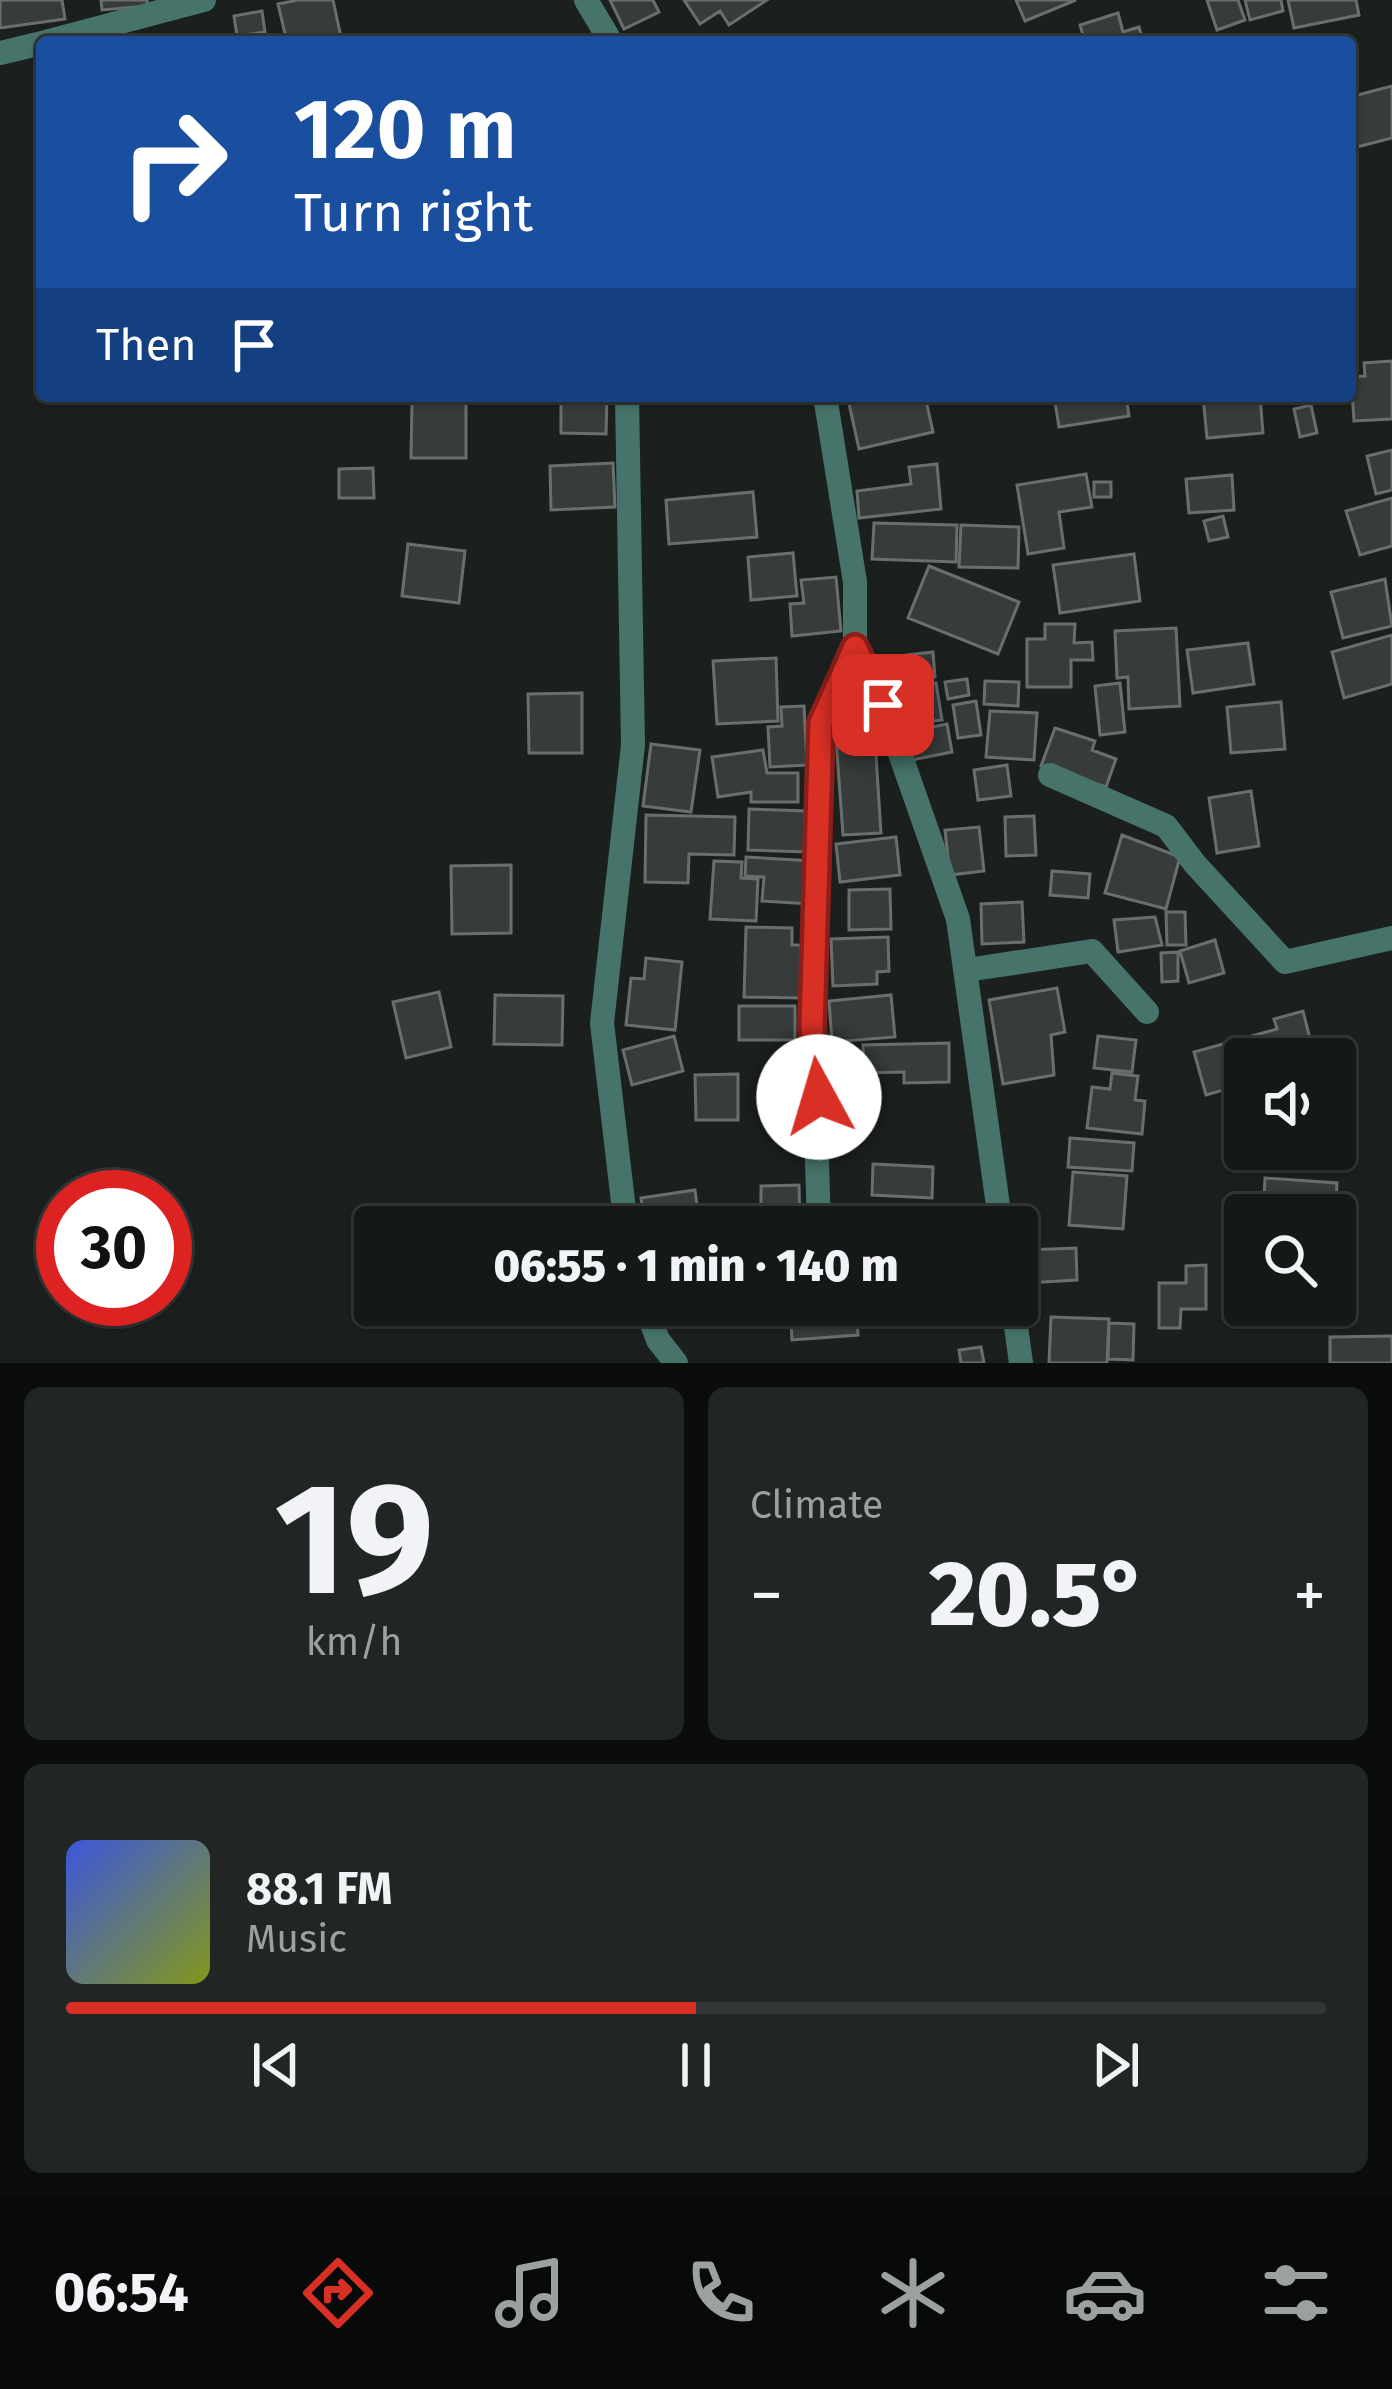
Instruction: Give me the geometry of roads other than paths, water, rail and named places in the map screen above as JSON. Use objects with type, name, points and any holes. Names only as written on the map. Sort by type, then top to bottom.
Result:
[{"type":"street","points":[[66,36],[204,0]]},
{"type":"street","points":[[586,0],[607,36]]},
{"type":"street","points":[[0,53],[36,44]]},
{"type":"street","points":[[624,1206],[602,1023],[633,745],[627,402]]},
{"type":"street","points":[[818,1206],[819,1097],[812,1027],[821,723],[855,647],[855,581],[826,402]]},
{"type":"street","points":[[855,647],[883,705],[958,919],[998,1206]]},
{"type":"street","points":[[1050,775],[1166,826],[1285,962],[1392,938]]},
{"type":"street","points":[[968,970],[1092,951],[1148,1012]]},
{"type":"street","points":[[653,1326],[676,1363]]},
{"type":"street","points":[[1015,1326],[1021,1363]]}]
